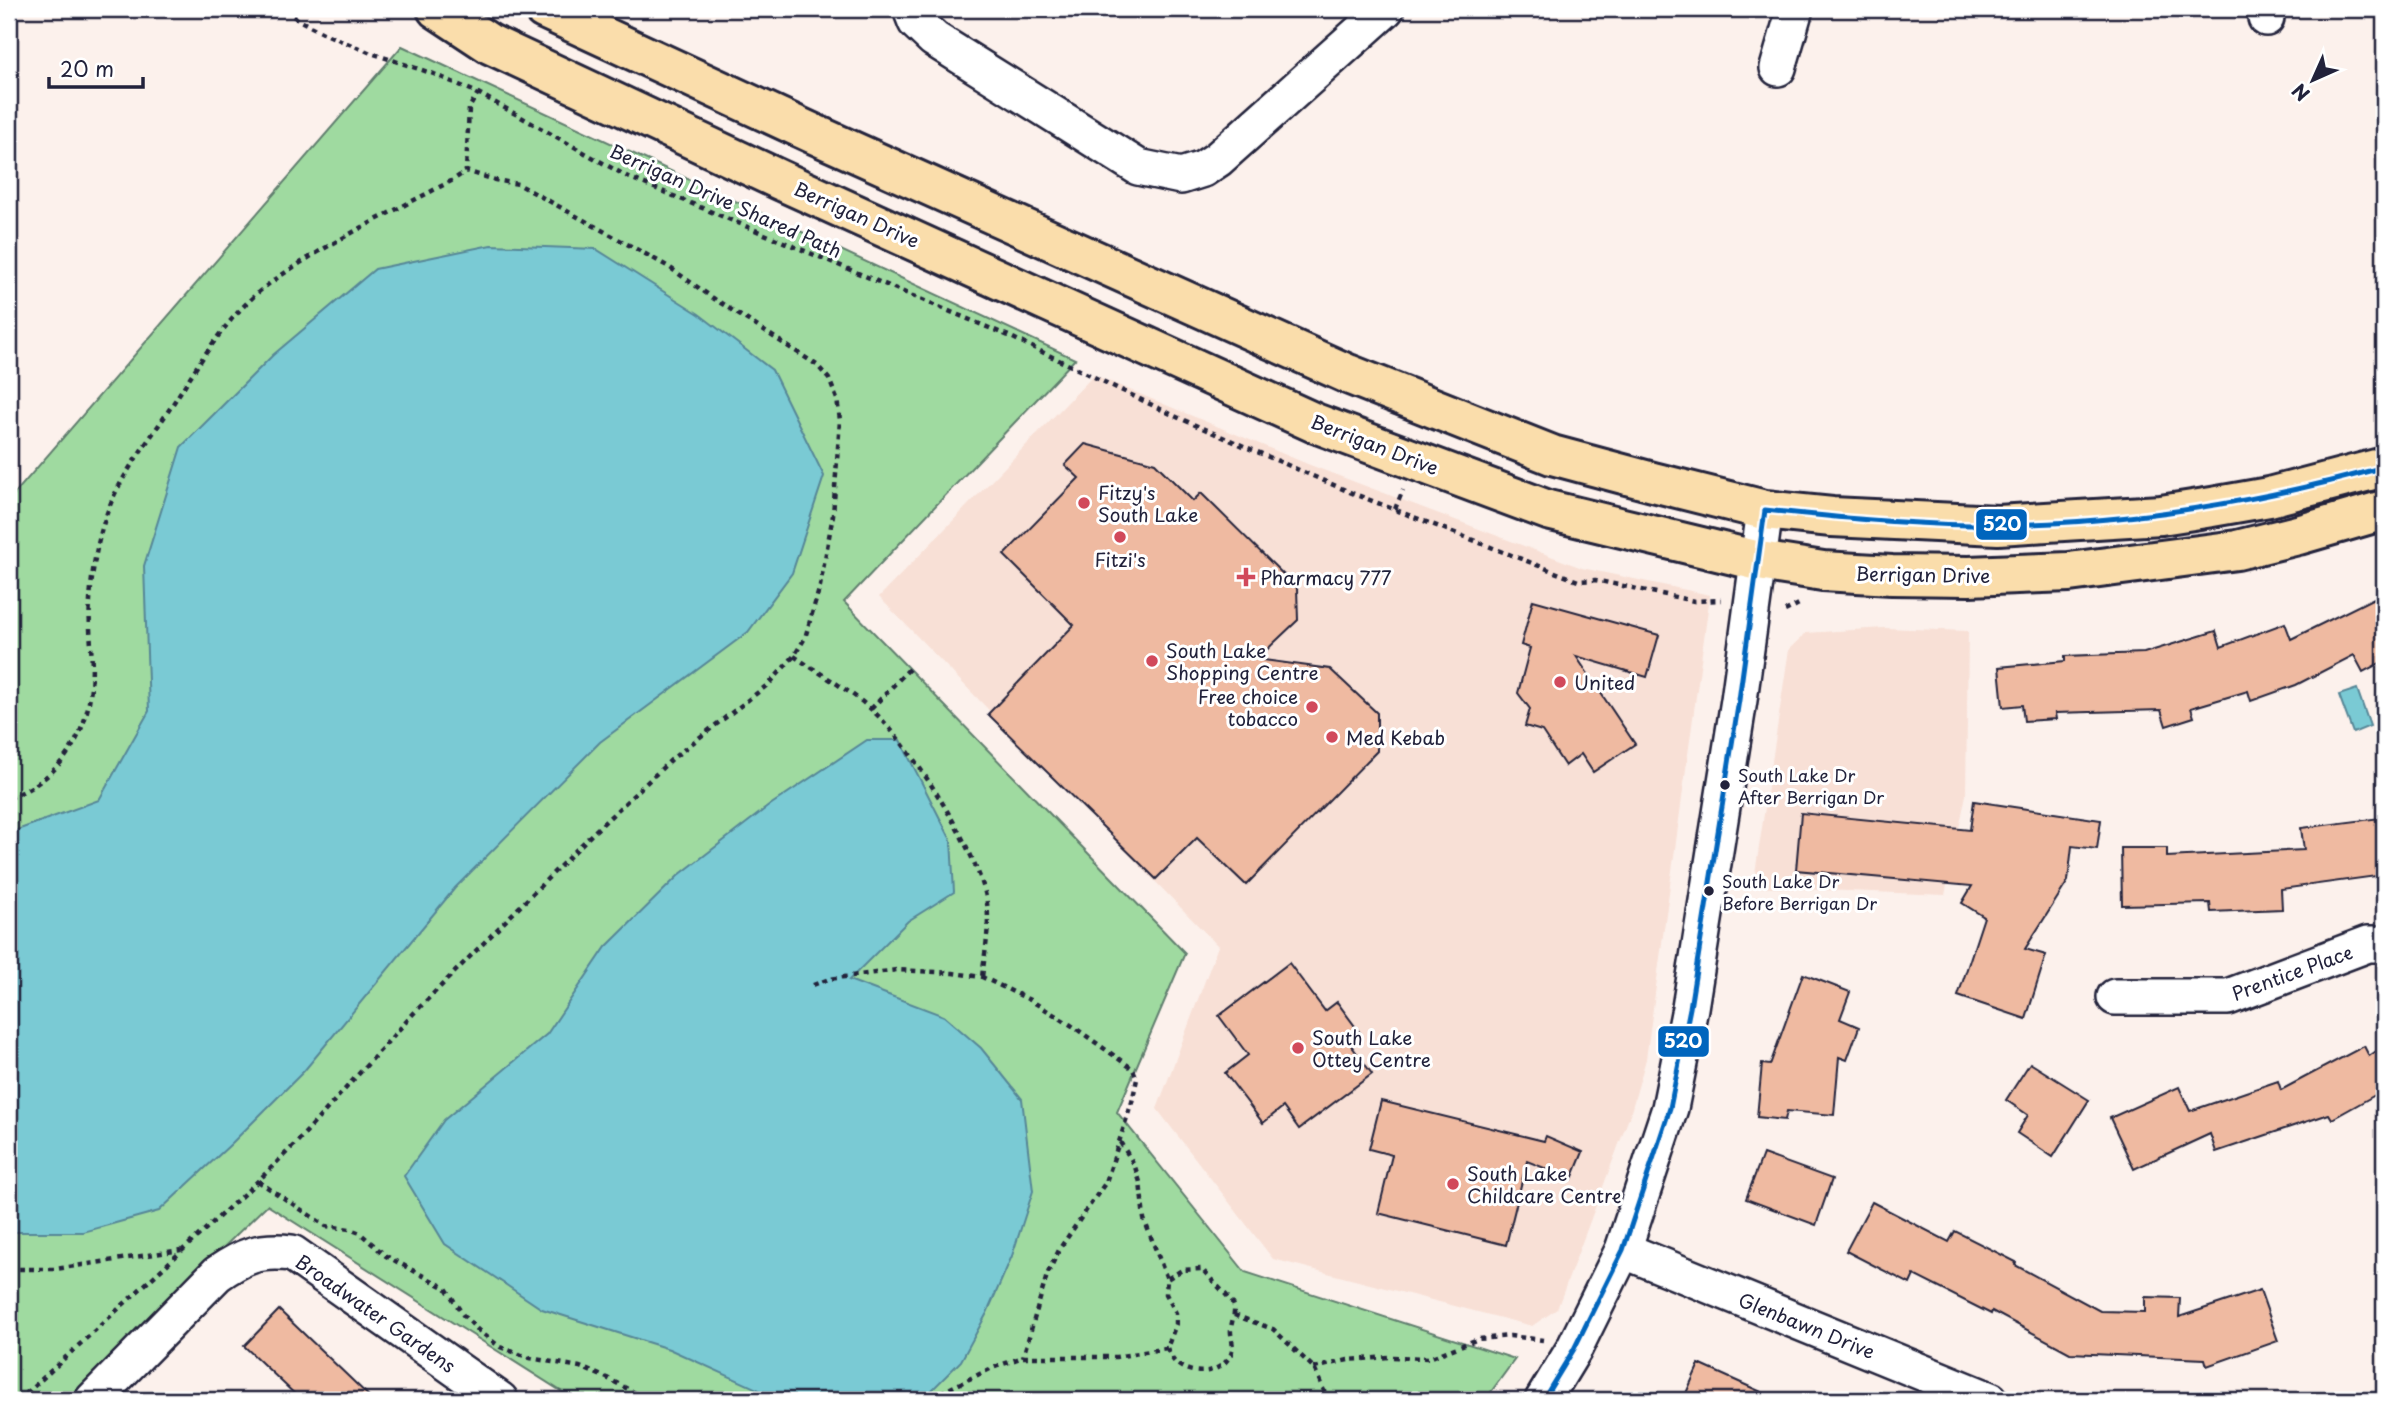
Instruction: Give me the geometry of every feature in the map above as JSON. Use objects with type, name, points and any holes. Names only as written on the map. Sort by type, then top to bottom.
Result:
[{"type":"main road","name":"Berrigan Drive","points":[[437,9],[491,44],[780,180],[1315,423],[1548,510],[1759,561],[1823,571],[1969,576],[2068,572],[2237,550],[2384,510]]},
{"type":"main road","points":[[544,9],[812,133],[1348,374],[1552,455],[1765,510],[1846,518],[1998,525],[2161,515],[2269,497],[2384,467]]},
{"type":"main road","points":[[1149,346],[1172,294]]},
{"type":"street","points":[[911,9],[916,22],[934,38],[1139,167],[1181,176],[1203,169],[1218,159],[1386,9]]},
{"type":"street","points":[[1778,68],[1795,9]]},
{"type":"street","points":[[1543,1400],[1574,1349],[1623,1250],[1670,1108],[1690,1008],[1739,700],[1750,604],[1759,561],[1765,510]]},
{"type":"street","name":"Prentice Place","points":[[2115,997],[2228,997],[2368,944],[2384,944]]},
{"type":"street","name":"Glenbawn Drive","points":[[1623,1250],[1990,1400]]},
{"type":"street","name":"Broadwater Gardens","points":[[93,1400],[217,1274],[240,1258],[278,1251],[292,1253],[500,1400]]},
{"type":"path","name":"Berrigan Drive Shared Path","points":[[286,9],[297,19],[324,33],[478,93],[628,177],[1011,337],[1122,391],[1352,493],[1578,581],[1595,580],[1694,601],[1714,600]]},
{"type":"path","points":[[9,798],[42,781],[61,764],[76,744],[86,719],[92,684],[90,602],[98,543],[113,498],[146,443],[215,342],[247,302],[271,282],[344,237],[453,180],[466,170],[469,108],[478,93]]},
{"type":"path","points":[[19,1400],[258,1181],[413,1014],[593,833],[673,758],[770,683],[794,656],[805,638],[816,599],[833,514],[840,420],[837,399],[829,379],[817,365],[669,267],[518,184],[495,180],[466,170]]},
{"type":"path","points":[[794,656],[871,709],[889,726],[933,789],[975,865],[986,898],[987,935],[982,977]]},
{"type":"path","points":[[871,709],[911,667]]},
{"type":"path","points":[[813,985],[829,979],[897,971],[982,977],[1030,1000],[1133,1069],[1137,1079],[1132,1102],[1105,1182],[1060,1248],[1047,1275],[1023,1357]]},
{"type":"path","points":[[1119,1141],[1140,1181],[1144,1219],[1167,1279],[1166,1294],[1176,1313],[1176,1324],[1167,1348],[1174,1361],[1186,1370],[1200,1373],[1211,1370],[1230,1356],[1234,1345],[1231,1330],[1234,1306],[1229,1297],[1202,1269],[1182,1270],[1167,1279]]},
{"type":"path","points":[[258,1181],[326,1227],[350,1229],[360,1233],[386,1256],[446,1288],[463,1315],[500,1347],[530,1358],[580,1367],[637,1394],[723,1400]]},
{"type":"path","points":[[9,1269],[55,1269],[181,1250]]},
{"type":"path","points":[[1234,1315],[1273,1329],[1314,1368],[1328,1400]]},
{"type":"path","points":[[1314,1368],[1348,1360],[1390,1357],[1429,1359],[1478,1339],[1510,1336],[1538,1338],[1574,1349]]},
{"type":"path","points":[[933,1400],[938,1394],[992,1368],[1023,1357],[1116,1357],[1167,1348]]},
{"type":"shaded area","points":[[1094,375],[1310,465],[1582,568],[1710,595],[1646,1059],[1630,1115],[1557,1309],[1532,1326],[1273,1259],[1157,1109],[1218,946],[879,597]]},
{"type":"shaded area","points":[[1884,628],[1968,631],[1966,795],[1945,895],[1753,887],[1789,649],[1806,633]]},
{"type":"green space","points":[[402,46],[1075,359],[844,602],[1185,953],[1117,1112],[1245,1272],[1515,1359],[1485,1400],[575,1400],[267,1205],[67,1400],[9,1400],[9,500]]},
{"type":"water","points":[[491,245],[596,249],[699,314],[772,370],[824,476],[792,573],[748,632],[600,742],[455,888],[304,1071],[159,1211],[83,1232],[9,1232],[9,833],[99,800],[149,711],[144,566],[181,447],[273,355],[375,269]]},
{"type":"water","points":[[2357,689],[2370,726],[2353,733],[2339,695]]},
{"type":"water","points":[[867,740],[900,740],[951,840],[954,892],[908,921],[849,980],[944,1016],[981,1048],[1022,1099],[1033,1191],[1012,1256],[987,1313],[961,1361],[922,1400],[790,1400],[777,1398],[669,1349],[542,1309],[445,1244],[404,1176],[444,1120],[547,1034],[606,947],[679,875],[770,805]]},
{"type":"building","name":"South Lake Shopping Centre","points":[[1085,444],[1155,463],[1193,501],[1201,493],[1297,588],[1298,620],[1257,659],[1330,669],[1377,713],[1377,751],[1246,885],[1197,838],[1156,879],[988,714],[1074,625],[1004,555],[1079,478],[1065,465]]},
{"type":"building","points":[[2384,593],[2384,661],[2363,672],[2354,655],[2296,685],[2251,701],[2248,691],[2191,708],[2194,717],[2166,726],[2161,710],[2055,713],[2056,719],[2024,721],[2022,705],[2003,707],[1999,667],[2065,661],[2065,656],[2144,653],[2216,631],[2221,647],[2285,623],[2291,639]]},
{"type":"building","name":"United","points":[[1533,600],[1659,635],[1647,677],[1576,656],[1635,744],[1593,772],[1581,754],[1565,766],[1542,731],[1525,726],[1530,709],[1518,693],[1530,648],[1521,645]]},
{"type":"building","points":[[1974,801],[2101,820],[2097,849],[2072,846],[2068,881],[2025,949],[2046,955],[2026,1019],[1958,996],[1984,917],[1962,903],[1972,886],[1796,870],[1801,813],[1970,830]]},
{"type":"building","points":[[2380,818],[2384,875],[2281,889],[2282,909],[2211,912],[2210,903],[2122,905],[2121,848],[2167,848],[2167,857],[2304,850],[2301,828]]},
{"type":"building","name":"South Lake Ottey Centre","points":[[1289,963],[1325,1011],[1337,1002],[1360,1033],[1348,1041],[1372,1074],[1299,1129],[1283,1107],[1263,1123],[1225,1073],[1248,1055],[1219,1016]]},
{"type":"building","points":[[1803,974],[1850,992],[1840,1019],[1859,1027],[1847,1060],[1839,1057],[1834,1115],[1787,1111],[1785,1120],[1757,1117],[1762,1064],[1770,1065]]},
{"type":"building","points":[[2364,1046],[2369,1056],[2384,1046],[2384,1090],[2332,1119],[2329,1114],[2216,1152],[2210,1134],[2134,1169],[2110,1118],[2179,1087],[2190,1111],[2278,1081],[2281,1090]]},
{"type":"building","points":[[2030,1063],[2089,1100],[2053,1157],[2017,1133],[2028,1115],[2006,1100]]},
{"type":"building","name":"South Lake Childcare Centre","points":[[1381,1101],[1544,1141],[1546,1136],[1583,1152],[1572,1179],[1527,1161],[1506,1245],[1378,1213],[1392,1155],[1369,1149]]},
{"type":"building","points":[[1763,1154],[1832,1179],[1816,1225],[1746,1199]]},
{"type":"building","points":[[1872,1202],[1949,1242],[1955,1231],[2016,1262],[2015,1265],[2100,1311],[2145,1312],[2145,1297],[2180,1298],[2179,1317],[2260,1290],[2278,1341],[2207,1366],[2205,1359],[2070,1353],[1992,1311],[1991,1314],[1914,1275],[1910,1284],[1846,1251]]},
{"type":"building","points":[[279,1310],[373,1400],[301,1400],[244,1346]]},
{"type":"building","points":[[1699,1364],[1779,1400],[1683,1400]]},
{"type":"transit line","name":"520","points":[[1543,1400],[1574,1349],[1623,1250],[1670,1108],[1690,1008],[1739,700],[1765,510],[1945,524],[2076,522],[2179,511],[2231,502],[2384,467]]},
{"type":"place","name":"Fitzy's South Lake","points":[[1084,503]]},
{"type":"place","name":"Fitzi's","points":[[1120,537]]},
{"type":"place","name":"Pharmacy 777","points":[[1246,577]]},
{"type":"place","name":"South Lake Shopping Centre","points":[[1152,661]]},
{"type":"place","name":"United","points":[[1560,682]]},
{"type":"place","name":"Free choice tobacco","points":[[1312,707]]},
{"type":"place","name":"Med Kebab","points":[[1332,737]]},
{"type":"place","name":"South Lake Dr After Berrigan Dr","points":[[1725,785]]},
{"type":"place","name":"South Lake Dr Before Berrigan Dr","points":[[1709,891]]},
{"type":"place","name":"South Lake Ottey Centre","points":[[1298,1048]]},
{"type":"place","name":"South Lake Childcare Centre","points":[[1453,1184]]}]
